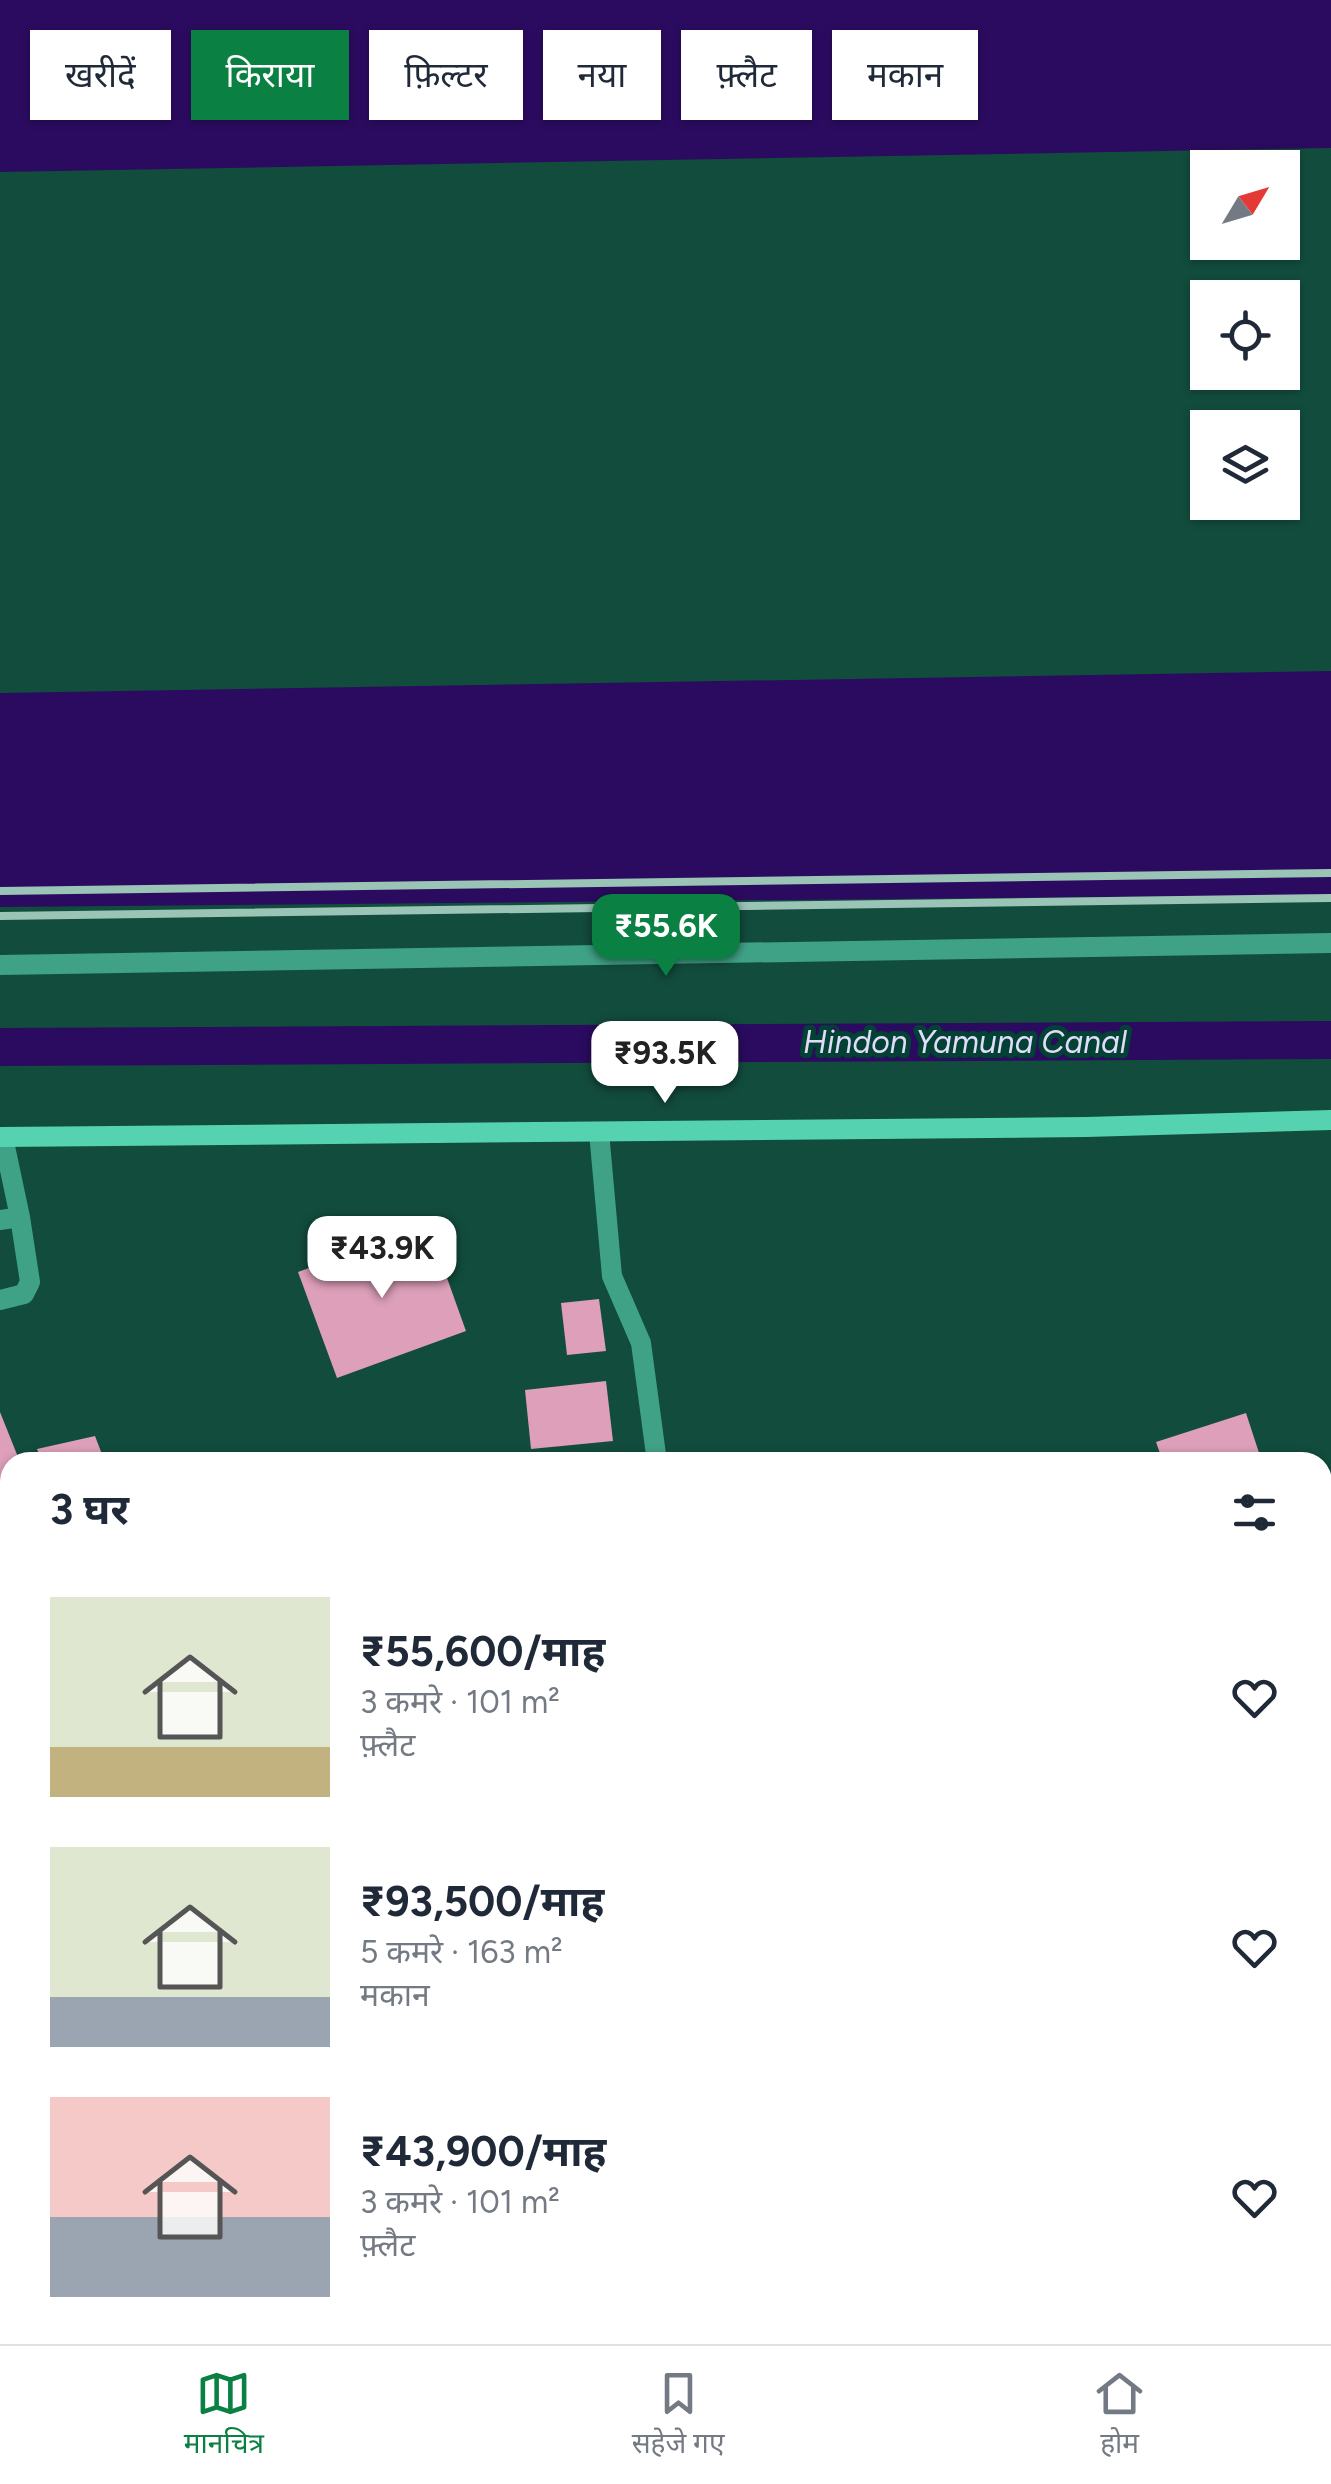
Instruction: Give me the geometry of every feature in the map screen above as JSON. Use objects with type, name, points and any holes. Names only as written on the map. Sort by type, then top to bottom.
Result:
[{"type":"street","points":[[0,965],[1331,943]]},
{"type":"street","points":[[0,1300],[18,1297],[29,1288],[10,1218],[1,1137],[1086,1128],[1331,1120]]},
{"type":"street","points":[[599,1132],[612,1276],[642,1343],[656,1452]]},
{"type":"shaded area","points":[[0,0],[1331,0],[1331,148],[0,172]]},
{"type":"shaded area","points":[[1331,671],[1331,895],[0,907],[0,693]]},
{"type":"building","points":[[428,1225],[466,1331],[337,1378],[298,1272]]},
{"type":"building","points":[[599,1299],[606,1351],[567,1355],[561,1303]]},
{"type":"building","points":[[606,1381],[613,1441],[531,1449],[525,1390]]},
{"type":"building","points":[[0,1412],[16,1452],[0,1452]]},
{"type":"building","points":[[1246,1413],[1259,1452],[1160,1452],[1156,1442]]},
{"type":"building","points":[[95,1436],[101,1452],[38,1452],[37,1449]]},
{"type":"waterway","name":"Hindon Yamuna Canal","points":[[0,1047],[1331,1040]]},
{"type":"railway","points":[[0,891],[1331,873]]},
{"type":"railway","points":[[0,916],[1331,898]]}]
